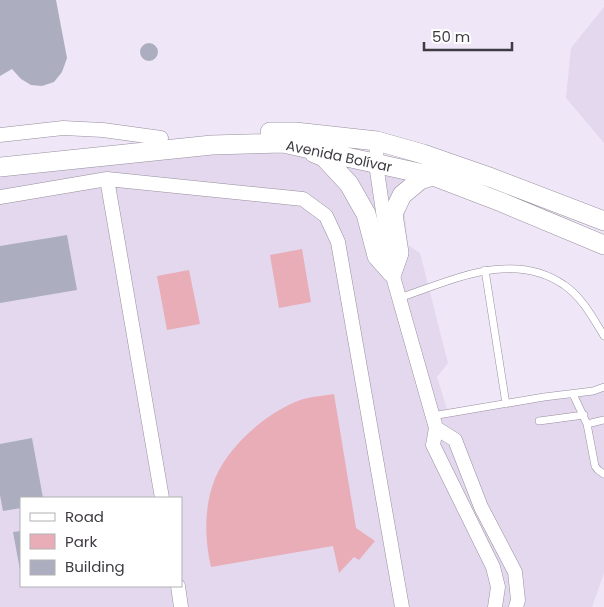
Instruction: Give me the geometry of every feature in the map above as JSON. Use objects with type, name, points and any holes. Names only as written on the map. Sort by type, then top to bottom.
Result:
[{"type":"street","points":[[0,135],[62,128],[103,130],[162,138]]},
{"type":"street","name":"Avenida Bolívar","points":[[0,154],[226,131],[295,132],[377,141],[423,154],[492,178],[604,221]]},
{"type":"street","points":[[377,141],[376,164],[392,273],[434,422],[433,445],[492,567],[498,587],[495,607]]},
{"type":"street","points":[[283,143],[324,157],[349,184],[366,214],[377,256],[392,273]]},
{"type":"street","name":"Avenida Bolívar","points":[[0,167],[212,144],[283,143],[433,176],[501,202],[604,246]]},
{"type":"street","points":[[392,273],[399,253],[393,214],[402,195],[420,180],[433,176]]},
{"type":"street","points":[[0,197],[107,179],[303,199],[326,216],[338,242],[402,607]]},
{"type":"street","points":[[107,179],[162,497]]},
{"type":"street","points":[[434,422],[455,440],[481,507],[515,572],[518,600],[516,607]]},
{"type":"street","points":[[178,587],[181,607]]},
{"type":"lane","points":[[399,298],[486,270],[513,267],[536,270],[564,285],[586,307],[604,336]]},
{"type":"lane","points":[[486,270],[506,404]]},
{"type":"lane","points":[[434,422],[506,404],[593,391],[604,387]]},
{"type":"lane","points":[[573,394],[587,424],[595,466],[604,474]]},
{"type":"lane","points":[[540,421],[584,415]]},
{"type":"lane","points":[[587,424],[604,420]]},
{"type":"shaded area","points":[[604,7],[604,143],[566,98],[571,48]]},
{"type":"shaded area","points":[[188,147],[324,157],[432,183],[404,206],[408,245],[420,253],[448,363],[437,377],[447,409],[604,389],[604,573],[592,607],[0,607],[0,171]]},
{"type":"green space","points":[[302,249],[311,302],[279,308],[270,255]]},
{"type":"green space","points":[[189,270],[200,324],[167,330],[157,276]]},
{"type":"green space","points":[[334,394],[356,528],[375,541],[359,560],[354,557],[339,573],[333,546],[211,567],[207,537],[209,497],[217,474],[225,461],[244,437],[280,409],[303,399]]},
{"type":"building","points":[[0,0],[56,0],[67,58],[62,72],[54,82],[42,86],[31,85],[21,79],[12,69],[0,76]]},
{"type":"building","points":[[145,43],[153,43],[158,48],[156,59],[145,61],[140,56],[140,48]]},
{"type":"building","points":[[67,235],[77,290],[0,303],[0,246]]},
{"type":"building","points":[[32,438],[43,497],[20,497],[20,508],[3,511],[0,495],[0,444]]},
{"type":"building","points":[[20,531],[20,570],[13,532]]}]
